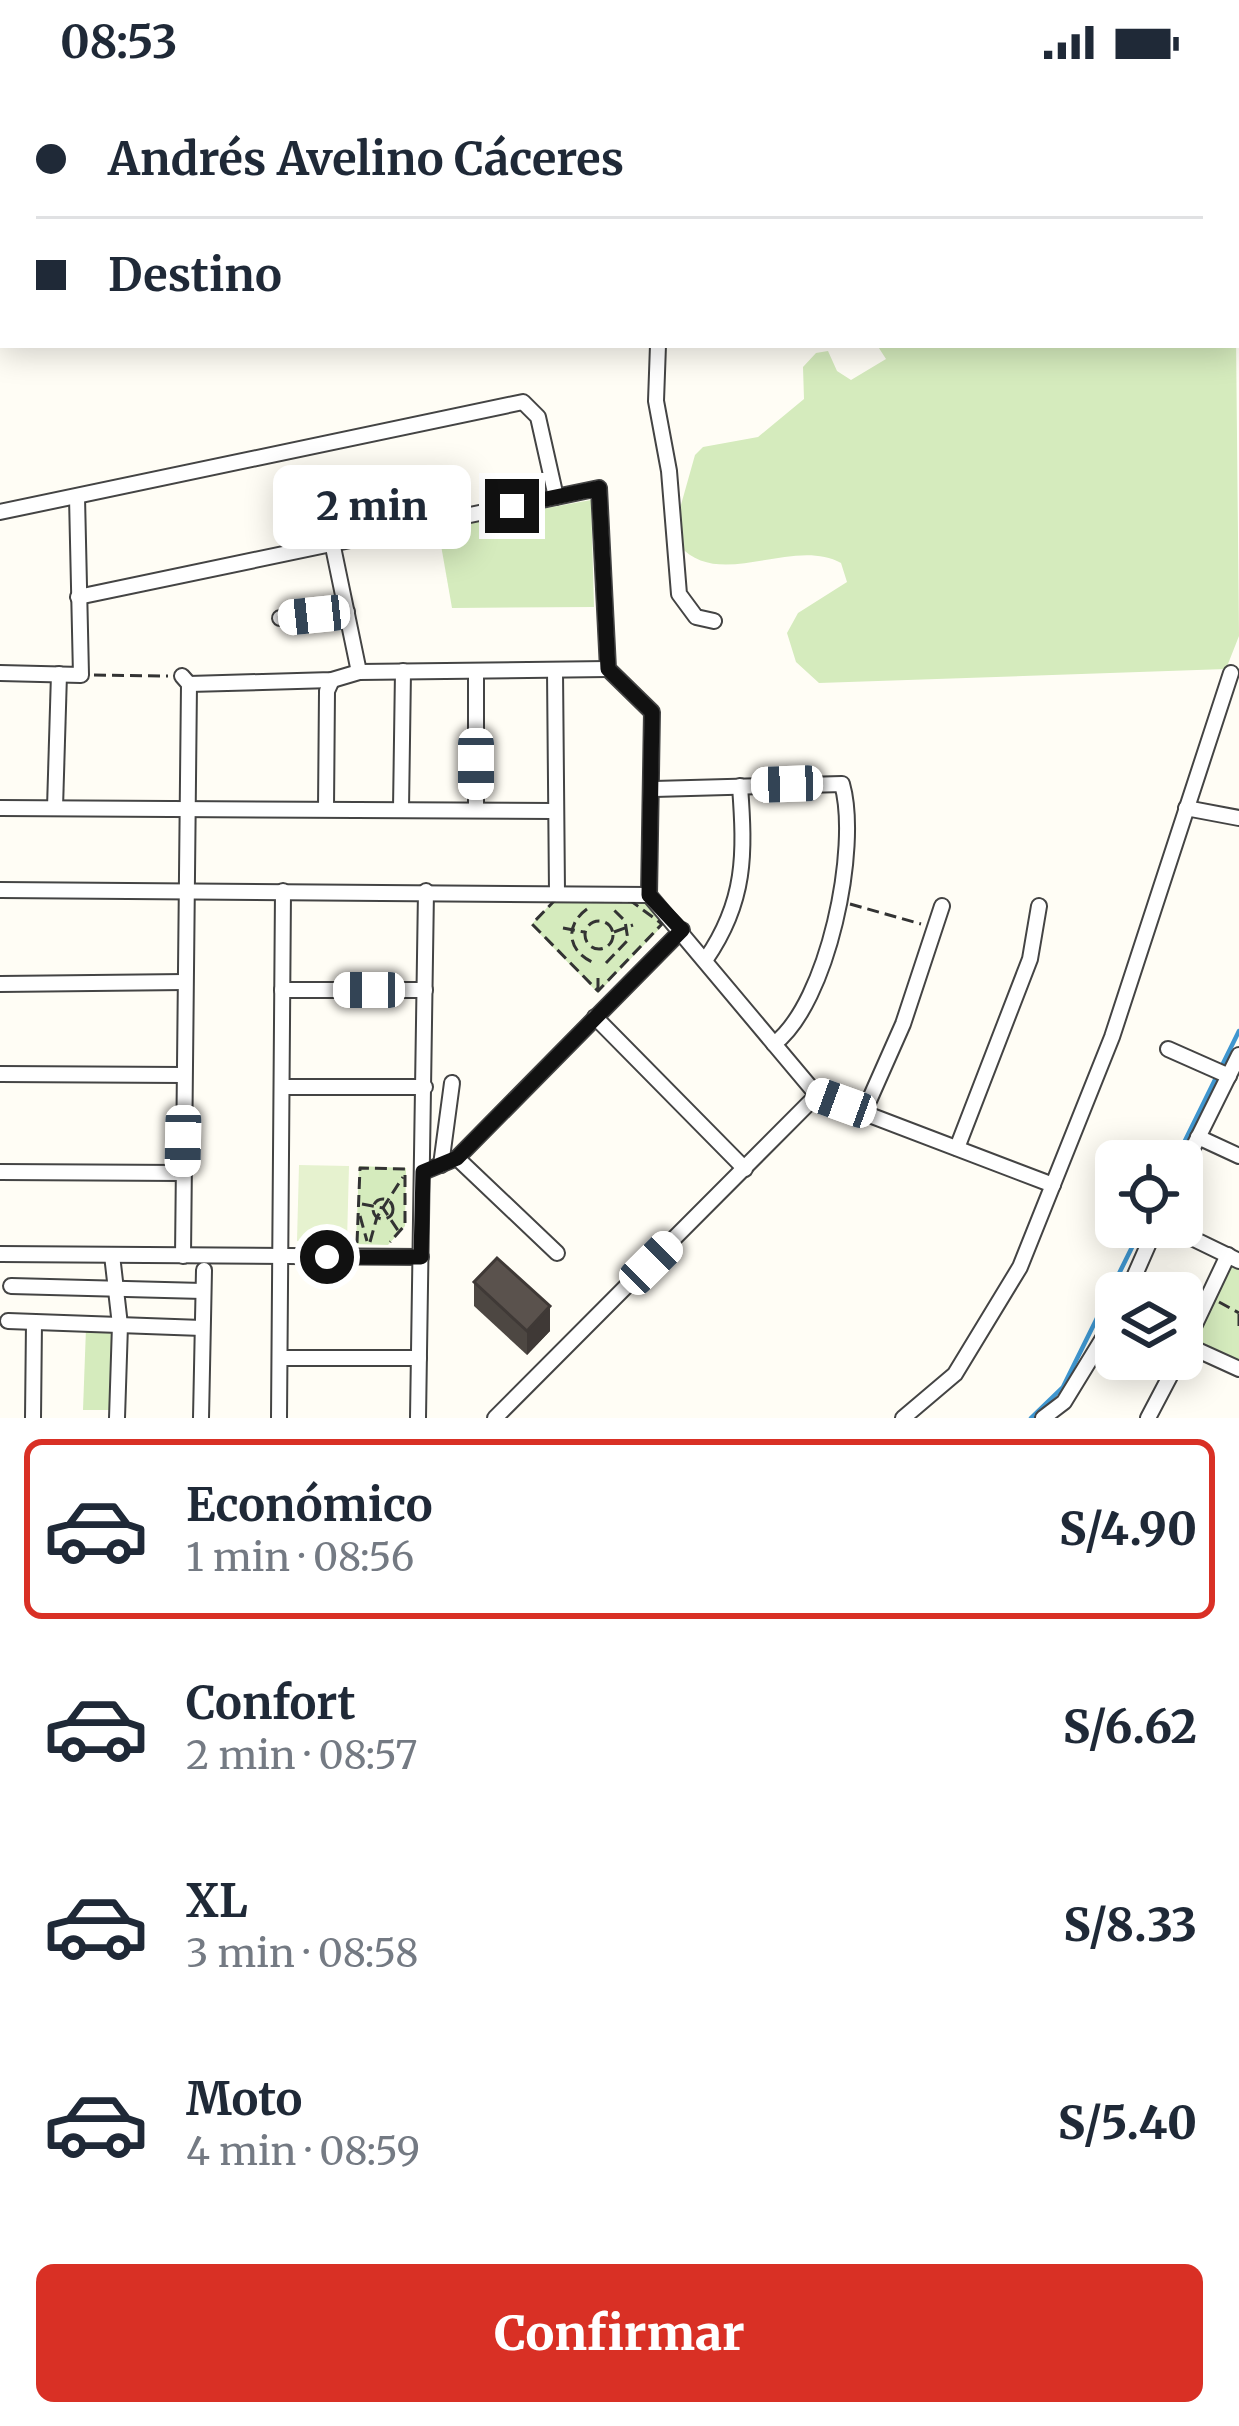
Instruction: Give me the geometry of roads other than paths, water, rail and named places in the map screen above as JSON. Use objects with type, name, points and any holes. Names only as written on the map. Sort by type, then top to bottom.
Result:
[{"type":"street","points":[[658,348],[656,401],[669,471],[679,594],[695,617],[714,621]]},
{"type":"street","points":[[0,512],[523,402],[538,417],[556,497]]},
{"type":"street","points":[[78,596],[599,488],[608,669],[652,712],[649,895]]},
{"type":"street","points":[[0,673],[81,675],[77,496]]},
{"type":"street","points":[[332,542],[359,672]]},
{"type":"street","points":[[280,618],[347,612]]},
{"type":"street","points":[[183,1256],[185,680],[332,680],[359,672],[608,669]]},
{"type":"street","points":[[401,809],[403,671]]},
{"type":"street","points":[[476,671],[476,810]]},
{"type":"street","points":[[555,671],[557,892]]},
{"type":"street","points":[[903,1418],[955,1375],[1020,1267],[1112,1037],[1231,673]]},
{"type":"street","points":[[55,808],[59,674]]},
{"type":"street","points":[[326,808],[327,691],[332,680]]},
{"type":"street","points":[[654,789],[842,784],[842,902],[807,994],[790,1028],[774,1044]]},
{"type":"street","points":[[706,959],[740,898],[746,866],[740,785]]},
{"type":"street","points":[[0,808],[554,811]]},
{"type":"street","points":[[1186,808],[1239,818]]},
{"type":"street","points":[[0,890],[649,895],[817,1095],[1053,1185]]},
{"type":"street","points":[[279,1418],[283,891]]},
{"type":"street","points":[[418,1418],[426,892]]},
{"type":"street","points":[[864,1112],[942,906]]},
{"type":"street","points":[[957,1148],[1030,959],[1039,906]]},
{"type":"street","points":[[423,1172],[457,1158],[682,930]]},
{"type":"street","points":[[0,984],[185,982]]},
{"type":"street","points":[[282,990],[425,990]]},
{"type":"street","points":[[595,1018],[745,1169]]},
{"type":"street","points":[[1168,1049],[1223,1072]]},
{"type":"street","points":[[1197,1140],[1223,1072],[1239,1055]]},
{"type":"street","points":[[0,1074],[184,1075]]},
{"type":"street","points":[[441,1165],[452,1083]]},
{"type":"street","points":[[282,1087],[425,1087]]},
{"type":"street","points":[[495,1418],[817,1095]]},
{"type":"street","points":[[1198,1137],[1239,1156]]},
{"type":"street","points":[[457,1158],[557,1253]]},
{"type":"street","points":[[0,1172],[183,1173]]},
{"type":"street","points":[[1203,1243],[1233,1258],[1203,1312]]},
{"type":"street","points":[[0,1255],[421,1257]]},
{"type":"street","points":[[112,1256],[112,1288],[120,1324],[117,1418]]},
{"type":"street","points":[[201,1418],[204,1270]]},
{"type":"street","points":[[11,1286],[203,1291]]},
{"type":"street","points":[[8,1322],[202,1328]]},
{"type":"street","points":[[33,1418],[34,1322]]},
{"type":"street","points":[[1043,1418],[1064,1402],[1095,1351]]},
{"type":"street","points":[[1203,1357],[1239,1369]]},
{"type":"street","points":[[280,1358],[419,1358]]},
{"type":"street","points":[[1148,1418],[1167,1380]]},
{"type":"waterway","points":[[1185,1140],[1239,1031]]},
{"type":"waterway","points":[[1031,1418],[1063,1387],[1132,1248]]}]
